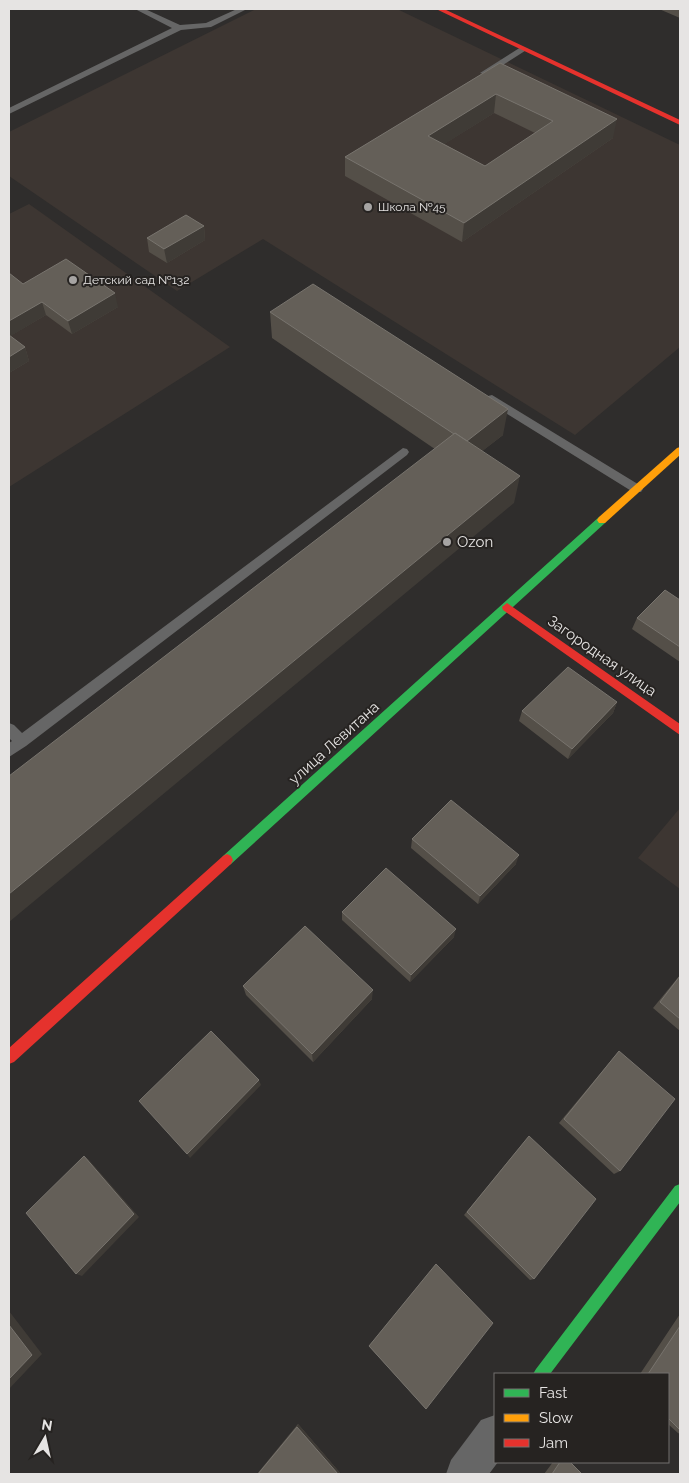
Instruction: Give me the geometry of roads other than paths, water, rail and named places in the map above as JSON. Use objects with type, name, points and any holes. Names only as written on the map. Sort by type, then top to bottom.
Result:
[{"type":"main road","points":[[439,9],[680,123]]},
{"type":"main road","name":"улица Левитана","points":[[9,1057],[680,450]]},
{"type":"main road","name":"Загородная улица","points":[[507,607],[680,730]]},
{"type":"main road","points":[[542,1373],[680,1191]]},
{"type":"street","points":[[465,1474],[494,1435]]},
{"type":"lane","points":[[139,9],[179,28]]},
{"type":"lane","points":[[9,111],[179,28],[208,25],[243,9]]},
{"type":"lane","points":[[477,77],[524,49]]},
{"type":"lane","points":[[482,393],[637,489]]},
{"type":"lane","points":[[9,751],[403,452]]},
{"type":"lane","points":[[9,729],[21,742]]},
{"type":"place","name":"Школа №45","points":[[368,207]]},
{"type":"place","name":"Детский сад №132","points":[[73,280]]},
{"type":"place","name":"Ozon","points":[[447,542]]}]
